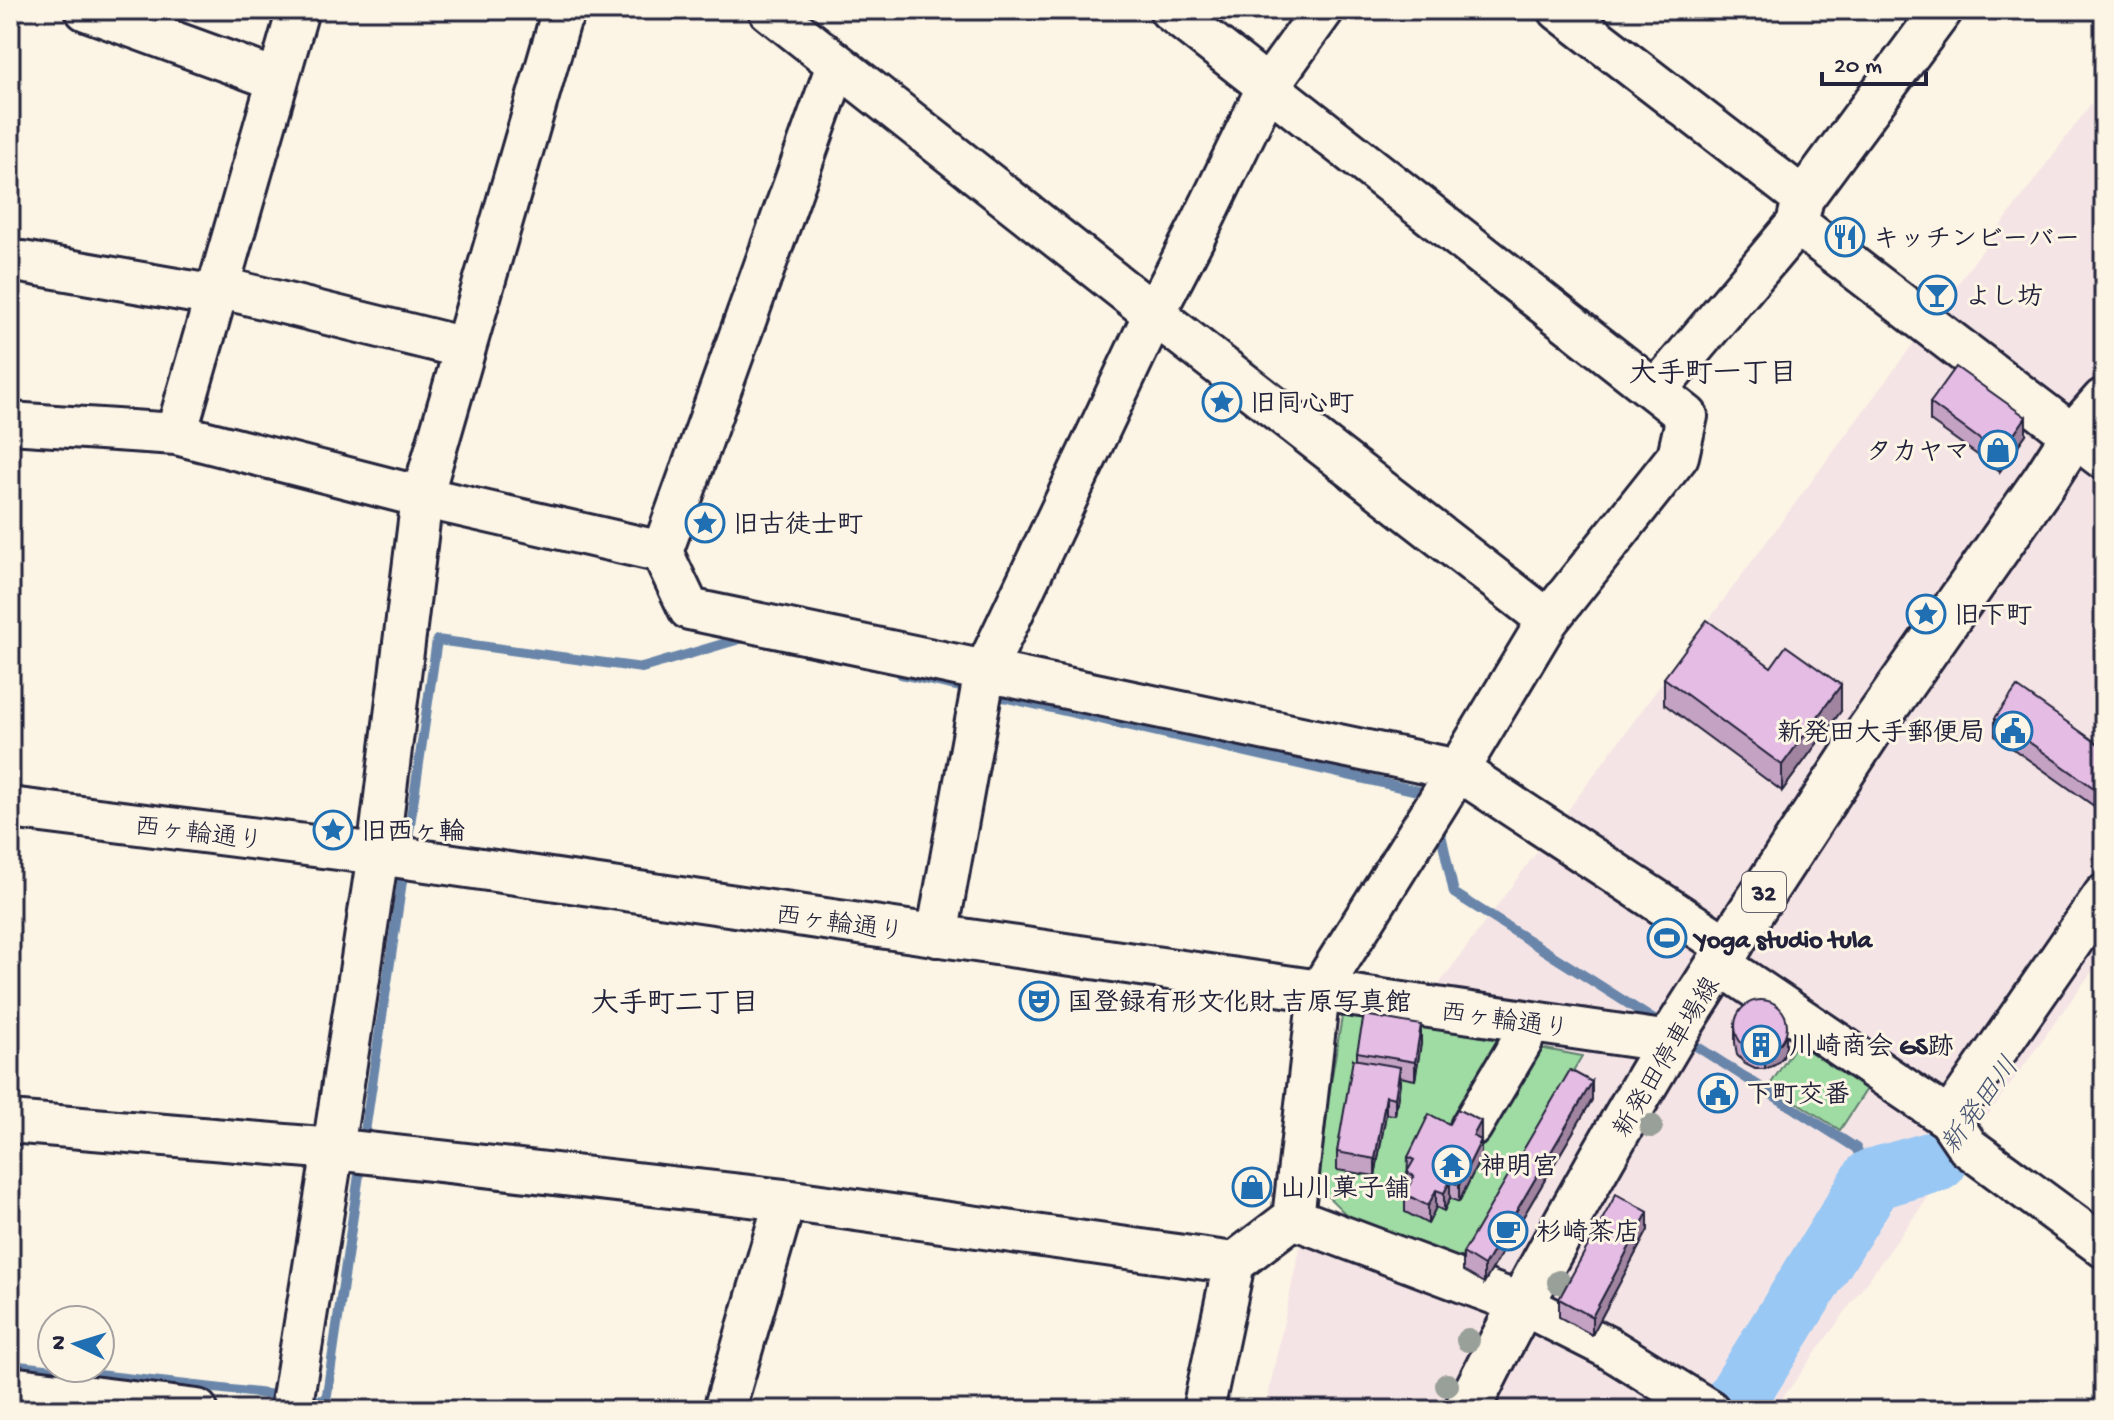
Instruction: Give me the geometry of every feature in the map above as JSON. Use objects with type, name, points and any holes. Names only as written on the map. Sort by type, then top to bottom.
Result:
[{"type":"main road","name":"新発田停車場線","points":[[1467,1410],[1522,1304],[1670,1042],[1869,731],[2045,480],[2088,447],[2104,401]]},
{"type":"street","points":[[86,10],[278,80]]},
{"type":"street","points":[[176,434],[298,10]]},
{"type":"street","points":[[291,1410],[378,854],[422,497],[560,20],[566,10]]},
{"type":"street","points":[[769,10],[1548,620]]},
{"type":"street","points":[[1170,10],[1687,416],[1678,456],[1548,620],[1319,992],[1293,1218],[1234,1263],[1203,1410]]},
{"type":"street","points":[[937,936],[985,671],[1154,314],[1267,88],[1323,10]]},
{"type":"street","points":[[1559,10],[2088,447]]},
{"type":"street","points":[[1657,390],[1800,211],[1942,10]]},
{"type":"street","points":[[837,65],[662,552],[689,609],[1458,770],[1725,956],[2104,1247]]},
{"type":"street","points":[[22,262],[217,291],[465,348]]},
{"type":"street","points":[[10,423],[176,434],[422,497],[662,552]]},
{"type":"street","name":"西ヶ輪通り","points":[[10,808],[378,854],[1670,1042]]},
{"type":"street","points":[[1958,1133],[2104,895]]},
{"type":"street","points":[[1471,1127],[1522,1041]]},
{"type":"street","points":[[10,1122],[333,1149],[785,1200],[1234,1263]]},
{"type":"street","points":[[724,1410],[785,1200]]},
{"type":"street","points":[[1293,1218],[1522,1304],[1607,1347],[1703,1407]]},
{"type":"street","points":[[10,1387],[115,1406],[197,1410]]},
{"type":"shaded area","points":[[2104,86],[2104,955],[1774,1410],[1265,1410],[1300,1246],[1451,1274],[1582,1057],[1411,1022]]},
{"type":"green space","points":[[1343,1011],[1582,1056],[1451,1274],[1368,1236],[1314,1183]]},
{"type":"green space","points":[[1800,1039],[1870,1084],[1840,1130],[1770,1085]]},
{"type":"building","points":[[1956,367],[2026,417],[2000,454],[1930,403]]},
{"type":"building","points":[[1707,620],[1771,667],[1786,646],[1841,685],[1782,765],[1664,678]]},
{"type":"building","points":[[2017,687],[2104,748],[2104,774],[2094,788],[1995,718]]},
{"type":"building","points":[[1761,1000],[1779,1008],[1787,1026],[1779,1044],[1761,1052],[1743,1044],[1735,1026],[1743,1008]]},
{"type":"building","points":[[1364,1015],[1421,1025],[1415,1062],[1357,1052]]},
{"type":"building","points":[[1353,1059],[1400,1067],[1395,1098],[1386,1096],[1375,1159],[1337,1152]]},
{"type":"building","points":[[1570,1070],[1592,1082],[1484,1266],[1463,1253]]},
{"type":"building","points":[[1457,1109],[1481,1121],[1473,1136],[1481,1140],[1459,1185],[1450,1181],[1444,1193],[1436,1190],[1428,1206],[1405,1194],[1414,1176],[1407,1172],[1414,1160],[1408,1157],[1429,1114],[1449,1124]]},
{"type":"building","points":[[1616,1194],[1648,1212],[1592,1317],[1559,1299]]},
{"type":"waterway","points":[[406,852],[437,640],[642,668],[748,639]]},
{"type":"waterway","points":[[901,674],[975,690]]},
{"type":"waterway","points":[[990,694],[1431,794]]},
{"type":"waterway","points":[[1439,825],[1454,893],[1665,1027]]},
{"type":"waterway","points":[[363,1145],[404,868]]},
{"type":"waterway","points":[[1682,1037],[1856,1148],[1873,1179]]},
{"type":"waterway","name":"新発田川","points":[[1937,1161],[1954,1138]]},
{"type":"waterway","points":[[301,1398],[326,1401],[361,1161]]},
{"type":"waterway","name":"新発田川","points":[[1730,1410],[1873,1179],[1937,1161]]},
{"type":"waterway","points":[[10,1365],[285,1396]]},
{"type":"place","name":"キッチンビーバー","points":[[1845,237]]},
{"type":"place","name":"よし坊","points":[[1937,295]]},
{"type":"place","name":"旧同心町","points":[[1222,402]]},
{"type":"place","name":"タカヤマ","points":[[1998,450]]},
{"type":"place","name":"旧古徒士町","points":[[705,523]]},
{"type":"place","name":"旧下町","points":[[1926,614]]},
{"type":"place","name":"新発田大手郵便局","points":[[2013,731]]},
{"type":"place","name":"旧西ヶ輪","points":[[333,830]]},
{"type":"place","name":"Yoga studio tula","points":[[1667,938]]},
{"type":"place","name":"国登録有形文化財 吉原写真館","points":[[1039,1001]]},
{"type":"place","name":"川崎商会 GS跡","points":[[1761,1045]]},
{"type":"place","name":"下町交番","points":[[1718,1093]]},
{"type":"place","name":"神明宮","points":[[1452,1165]]},
{"type":"place","name":"山川菓子舗","points":[[1252,1187]]},
{"type":"place","name":"杉崎茶店","points":[[1508,1231]]},
{"type":"district","name":"大手町一丁目","points":[[1713,371]]},
{"type":"district","name":"大手町二丁目","points":[[675,1001]]}]
